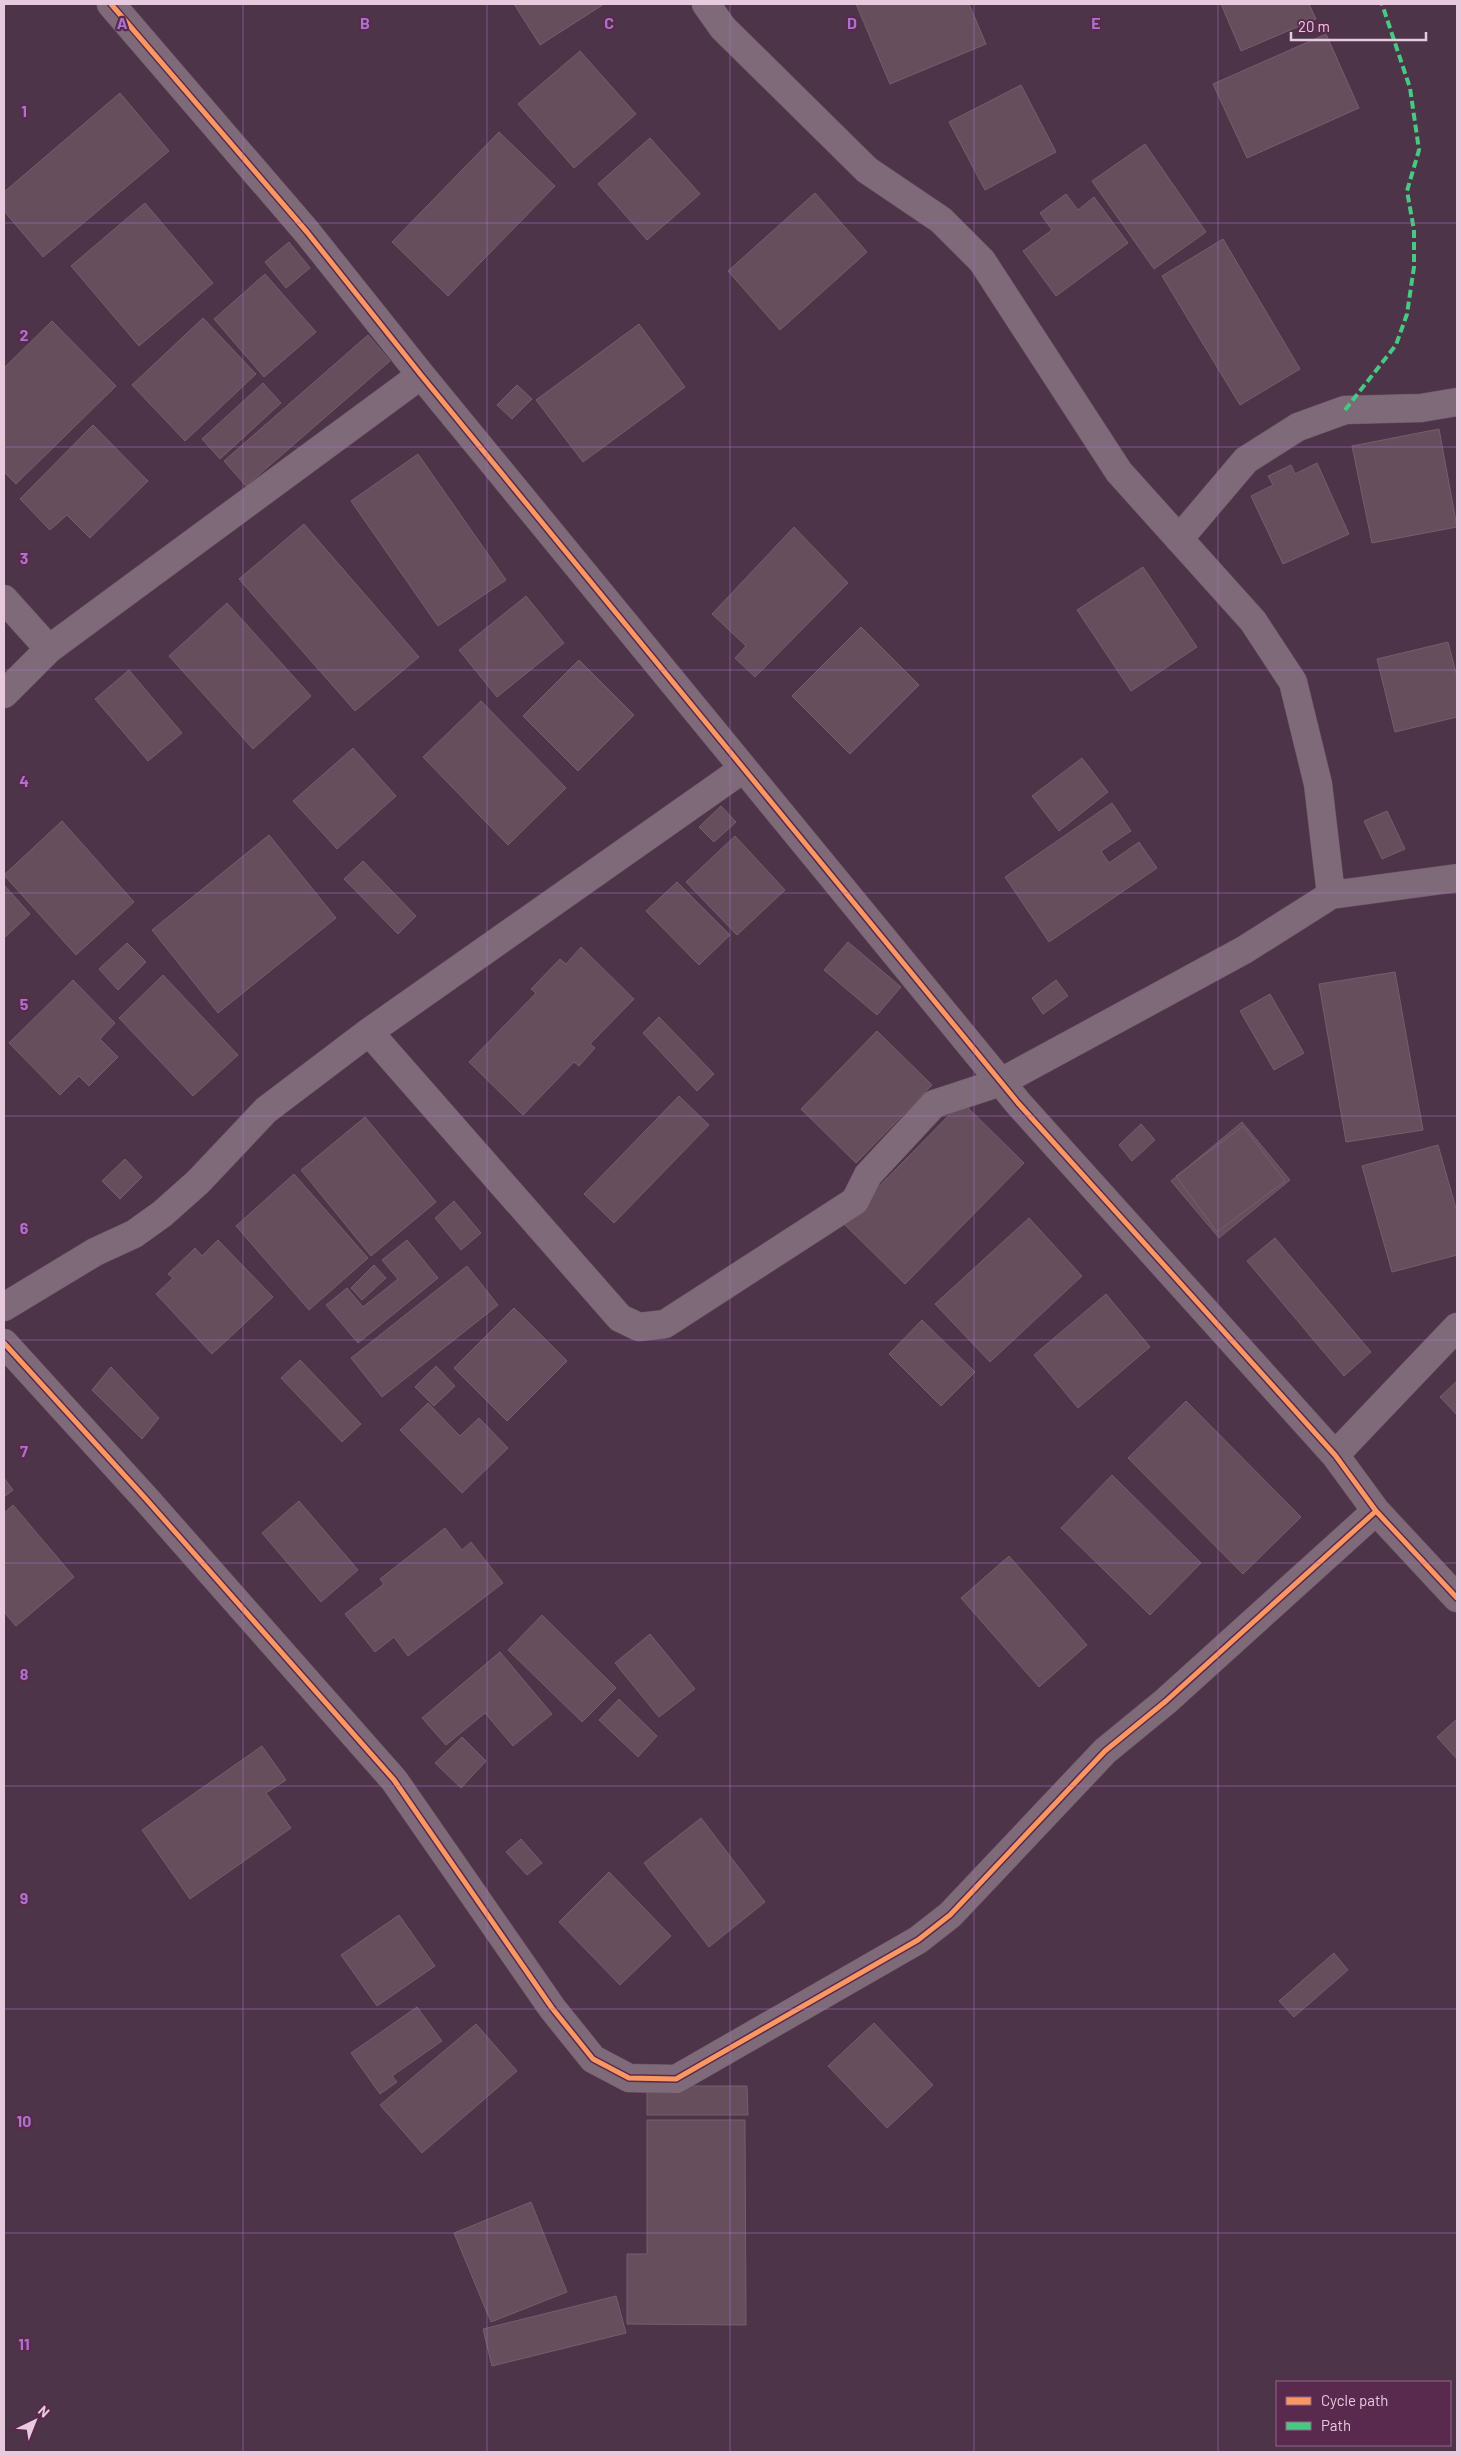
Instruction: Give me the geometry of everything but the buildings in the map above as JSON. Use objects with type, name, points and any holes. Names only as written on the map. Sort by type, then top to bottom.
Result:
[{"type":"street","points":[[111,4],[307,232],[421,375],[1001,1082],[1335,1455],[1376,1512],[1457,1598]]},
{"type":"street","points":[[706,4],[723,28],[867,170],[941,220],[982,261],[1119,472],[1253,621],[1293,682],[1318,784],[1332,895]]},
{"type":"street","points":[[4,694],[49,649],[421,375]]},
{"type":"street","points":[[1179,539],[1246,460],[1298,427],[1345,410],[1421,408],[1457,402]]},
{"type":"street","points":[[4,599],[49,649]]},
{"type":"street","points":[[4,1306],[94,1252],[134,1234],[162,1214],[198,1182],[266,1110],[369,1032],[743,769]]},
{"type":"street","points":[[369,1032],[620,1318],[639,1327],[665,1324],[855,1201],[868,1176],[934,1104],[1001,1082],[1244,950],[1332,895],[1457,878]]},
{"type":"street","points":[[1335,1455],[1457,1327]]},
{"type":"street","points":[[4,1343],[146,1499],[394,1780],[552,2008],[593,2059],[629,2078],[676,2079],[918,1940],[950,1915],[1105,1751],[1166,1701],[1376,1512]]},
{"type":"marked path","points":[[1345,410],[1396,345],[1407,314],[1414,267],[1414,230],[1407,191],[1419,150],[1410,88],[1382,4]]},
{"type":"cycle path","points":[[111,4],[307,232],[421,375],[1018,1103],[1335,1455],[1376,1511],[1457,1598]]},
{"type":"cycle path","points":[[4,1343],[146,1499],[394,1780],[552,2008],[593,2059],[629,2078],[676,2079],[918,1940],[950,1915],[1105,1751],[1166,1701],[1376,1511]]}]
